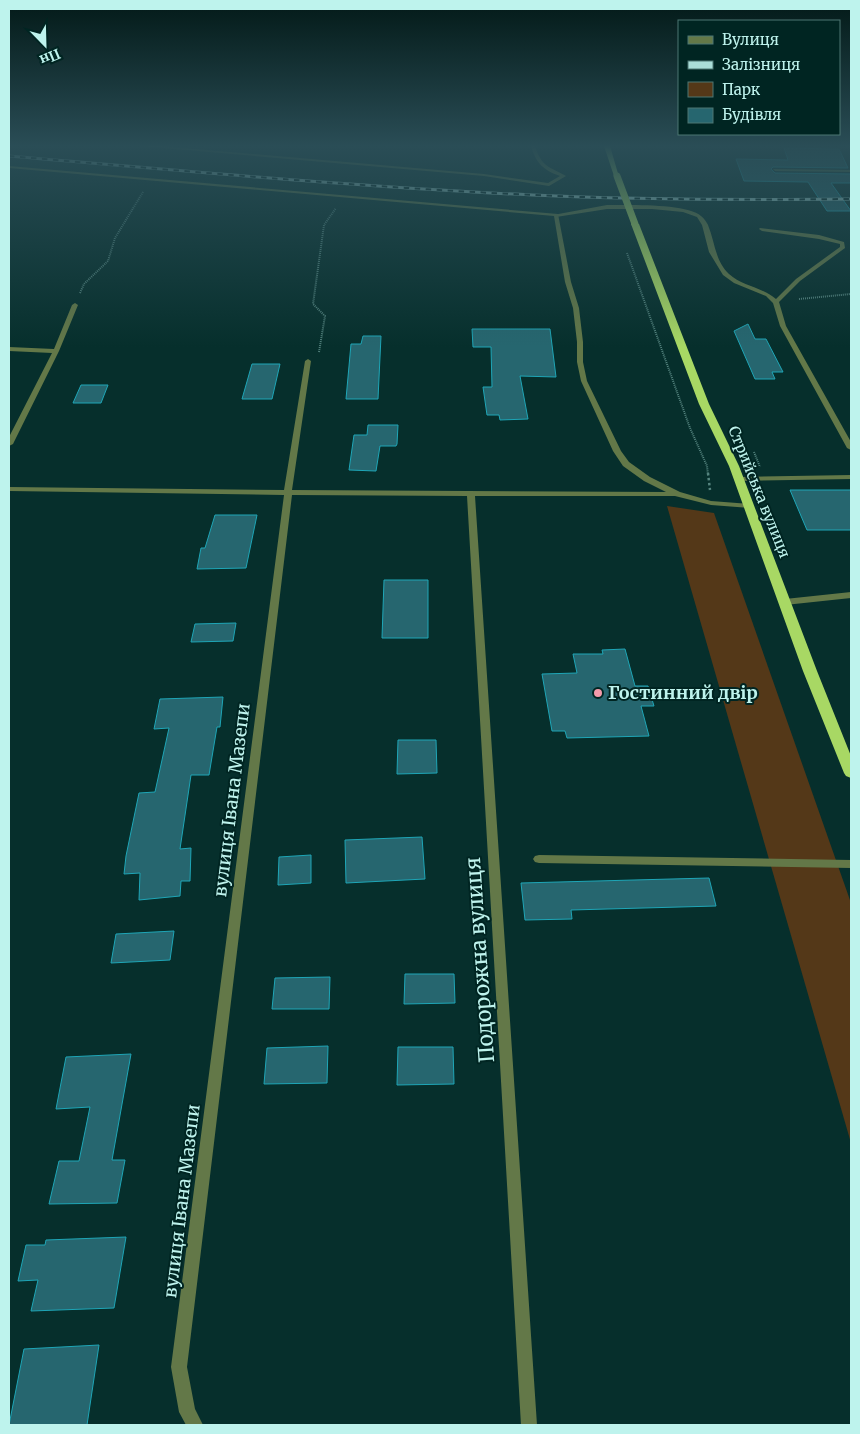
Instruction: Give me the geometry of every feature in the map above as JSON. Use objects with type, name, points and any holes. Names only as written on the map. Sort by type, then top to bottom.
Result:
[{"type":"highway","name":"Стрийська вулиця","points":[[631,213],[704,404],[734,466],[750,506],[851,773]]},
{"type":"street","points":[[533,213],[556,215],[569,213]]},
{"type":"street","points":[[686,213],[702,220],[712,252],[725,274],[743,286],[768,295],[776,302],[783,326],[851,448]]},
{"type":"street","points":[[556,215],[568,282],[576,308],[580,362],[584,381],[607,432],[626,464],[647,479],[677,494],[711,503],[750,506]]},
{"type":"street","points":[[762,229],[829,238],[842,243],[843,247],[811,269],[788,288],[776,302]]},
{"type":"street","points":[[9,444],[56,351],[75,305]]},
{"type":"street","points":[[9,349],[56,351]]},
{"type":"street","name":"вулиця Івана Мазепи","points":[[195,1425],[188,1412],[179,1367],[288,492],[308,361]]},
{"type":"street","points":[[738,479],[851,476]]},
{"type":"street","points":[[9,489],[168,492],[677,494]]},
{"type":"street","name":"Подорожна вулиця","points":[[471,493],[529,1425]]},
{"type":"street","points":[[785,602],[851,595]]},
{"type":"street","points":[[539,859],[851,864]]},
{"type":"path","points":[[75,305],[84,284],[108,260],[115,238],[129,213]]},
{"type":"path","points":[[308,361],[317,358],[325,316],[313,304],[324,225],[333,213]]},
{"type":"path","points":[[626,250],[690,428],[706,466],[711,503]]},
{"type":"path","points":[[776,302],[851,294]]},
{"type":"green space","points":[[667,506],[714,513],[851,903],[851,1143]]},
{"type":"building","points":[[748,324],[755,339],[766,339],[783,372],[772,372],[775,379],[755,379],[734,331]]},
{"type":"building","points":[[472,329],[550,329],[556,377],[520,376],[528,419],[500,420],[499,415],[487,415],[483,387],[492,387],[491,347],[473,347]]},
{"type":"building","points":[[363,336],[381,336],[378,399],[346,399],[351,344],[361,344]]},
{"type":"building","points":[[252,364],[280,364],[272,399],[242,399]]},
{"type":"building","points":[[81,385],[108,385],[101,403],[73,403]]},
{"type":"building","points":[[368,425],[398,425],[397,444],[396,446],[380,446],[376,471],[349,470],[354,435],[367,435]]},
{"type":"building","points":[[790,490],[851,490],[851,530],[807,530]]},
{"type":"building","points":[[215,515],[257,515],[246,568],[197,569],[201,548],[205,548]]},
{"type":"building","points":[[384,580],[428,580],[428,638],[382,638]]},
{"type":"building","points":[[236,623],[233,641],[191,642],[195,624]]},
{"type":"building","name":"Гостинний двір","points":[[625,649],[635,686],[648,686],[654,706],[641,706],[649,736],[567,738],[565,731],[552,731],[542,674],[577,673],[573,654],[603,654],[602,650]]},
{"type":"building","points":[[223,697],[220,727],[217,727],[209,775],[191,775],[180,849],[191,848],[190,881],[181,881],[180,896],[139,900],[140,873],[124,874],[139,793],[155,792],[169,728],[154,729],[160,699]]},
{"type":"building","points":[[398,740],[436,740],[437,773],[397,774]]},
{"type":"building","points":[[422,837],[425,879],[346,883],[345,840]]},
{"type":"building","points":[[311,855],[311,883],[278,885],[279,857]]},
{"type":"building","points":[[709,878],[716,906],[571,910],[572,919],[525,920],[521,883]]},
{"type":"building","points":[[174,931],[170,960],[111,963],[116,934]]},
{"type":"building","points":[[405,974],[454,974],[455,1003],[404,1004]]},
{"type":"building","points":[[330,977],[329,1009],[272,1009],[275,978]]},
{"type":"building","points":[[328,1046],[327,1083],[264,1084],[267,1048]]},
{"type":"building","points":[[398,1047],[453,1047],[454,1084],[397,1085]]},
{"type":"building","points":[[131,1054],[112,1160],[125,1160],[117,1203],[49,1204],[59,1161],[79,1161],[90,1107],[56,1109],[66,1057]]},
{"type":"building","points":[[126,1237],[114,1308],[31,1311],[38,1280],[18,1281],[26,1245],[45,1245],[46,1240]]},
{"type":"building","points":[[99,1345],[87,1425],[9,1425],[24,1349]]},
{"type":"place","name":"Гостинний двір","points":[[598,693]]}]
